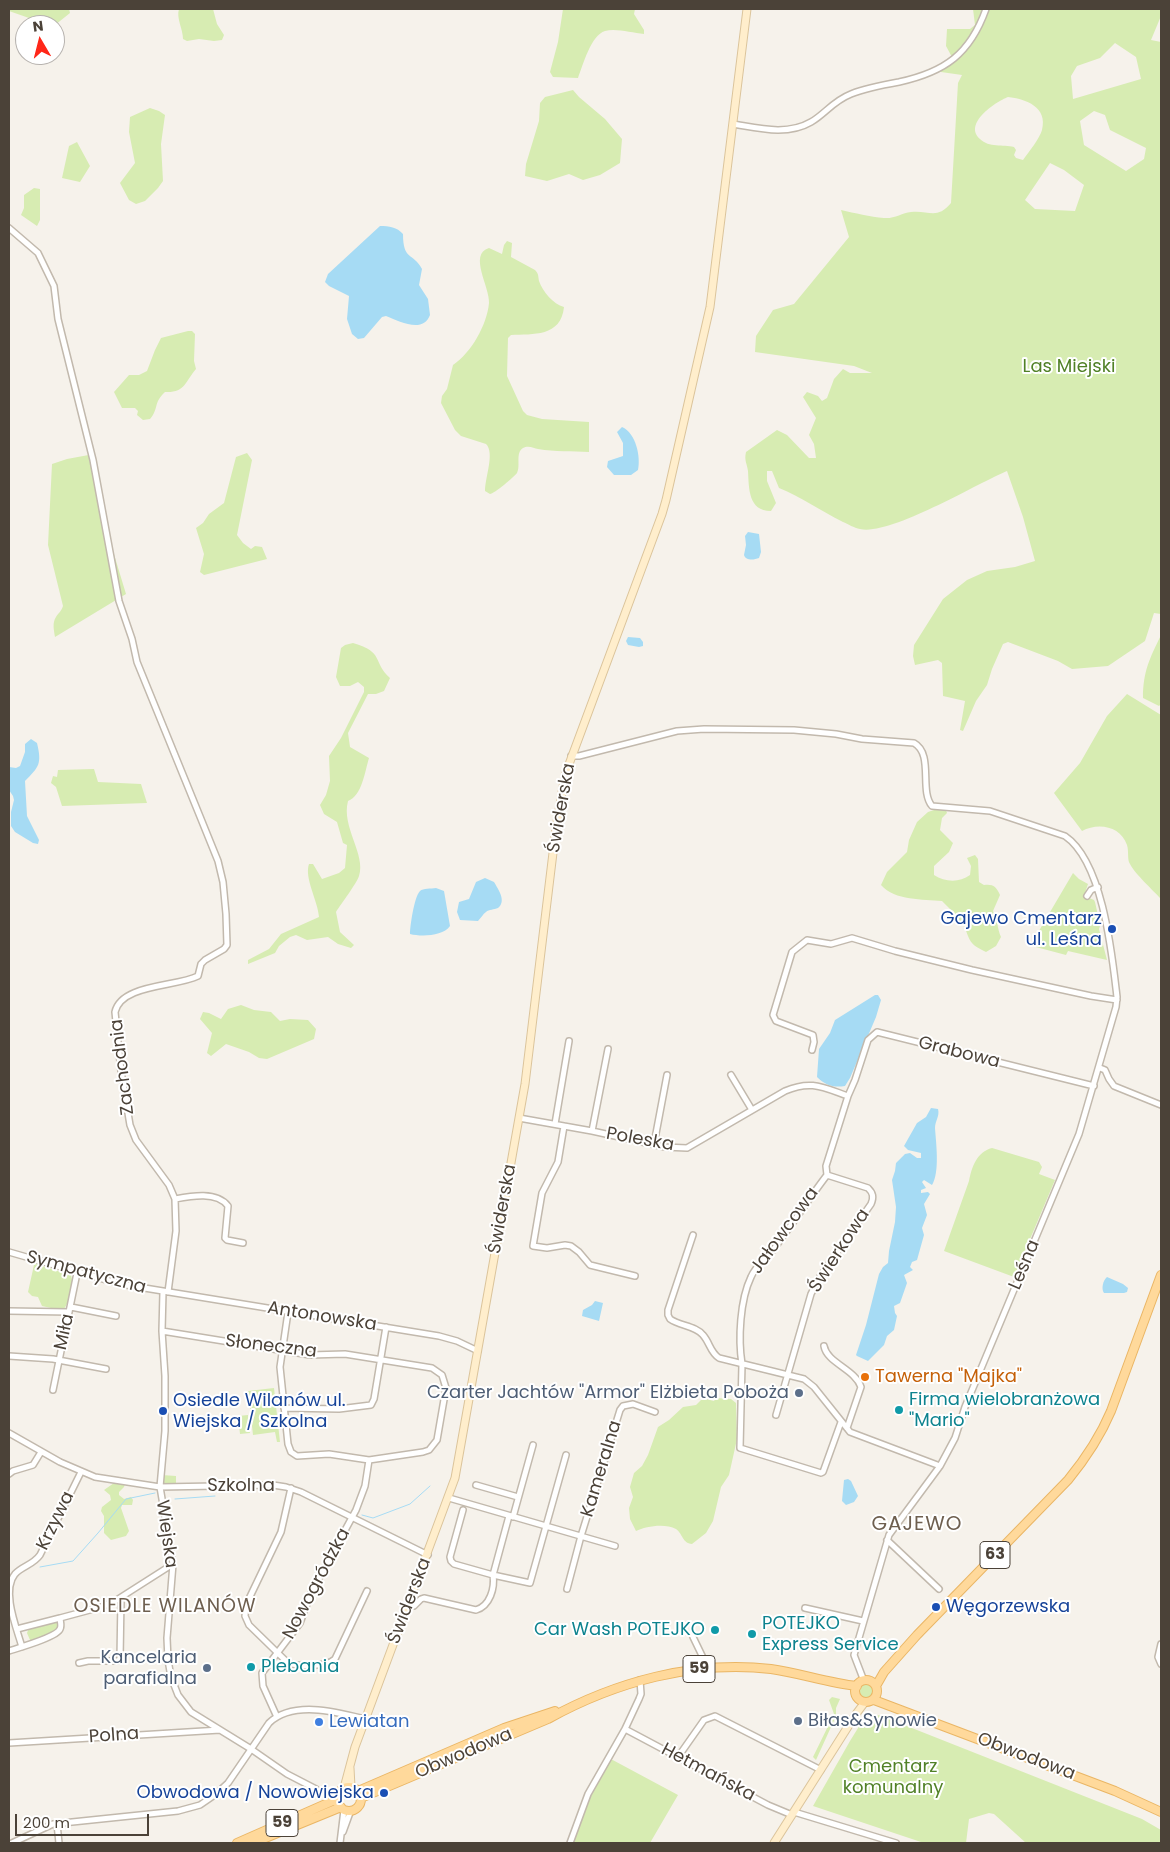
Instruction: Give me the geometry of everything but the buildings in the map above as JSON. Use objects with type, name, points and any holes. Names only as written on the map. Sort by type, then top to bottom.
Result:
[{"type":"main road","name":"63","points":[[872,1688],[884,1672],[939,1612],[1068,1480],[1086,1457],[1101,1433],[1111,1411],[1161,1275]]},
{"type":"main road","name":"Obwodowa","points":[[253,1843],[358,1806],[353,1791],[504,1728],[566,1708],[640,1680],[670,1673],[708,1668],[746,1668],[776,1670],[856,1689]]},
{"type":"main road","points":[[872,1688],[862,1701],[856,1689],[872,1688]]},
{"type":"main road","name":"Obwodowa","points":[[872,1688],[889,1704],[1115,1791],[1161,1812]]},
{"type":"main road","points":[[345,1809],[337,1799],[339,1792],[353,1791]]},
{"type":"main road","name":"59","points":[[237,1843],[337,1799]]},
{"type":"street","name":"Świderska","points":[[353,1791],[350,1764],[365,1719],[449,1498],[459,1461],[531,1042],[560,802],[565,775],[662,514],[702,346],[710,307],[747,9]]},
{"type":"street","points":[[733,124],[776,130],[804,125],[812,122],[849,94],[917,78],[935,71],[955,59],[968,45],[981,23],[986,9]]},
{"type":"street","name":"Zachodnia","points":[[9,228],[38,253],[54,286],[58,319],[93,460],[119,601],[132,639],[137,662],[218,861],[223,882],[227,935],[224,949],[200,964],[198,976],[130,994],[118,1003],[116,1012],[121,1071],[130,1125],[136,1140],[169,1185],[175,1198],[176,1231],[166,1292]]},
{"type":"street","name":"Leśna","points":[[572,756],[579,756],[677,731],[704,729],[794,730],[836,734],[862,739],[914,743],[919,746],[924,758],[928,802],[932,806],[990,811],[1065,836],[1078,848],[1098,888],[1108,937],[1117,1000],[1100,1068],[1079,1134],[964,1406],[955,1438],[940,1466],[898,1522],[887,1540],[854,1655],[872,1688]]},
{"type":"street","points":[[1087,896],[1090,890],[1098,888]]},
{"type":"street","points":[[812,1050],[813,1035],[776,1021],[773,1015],[792,952],[807,940],[837,944],[852,938],[895,951],[999,976],[1117,1000]]},
{"type":"street","name":"Grabowa","points":[[855,1080],[868,1040],[877,1032],[1094,1086]]},
{"type":"street","points":[[555,1124],[569,1041]]},
{"type":"street","points":[[592,1131],[608,1049]]},
{"type":"street","points":[[1100,1068],[1105,1070],[1111,1083],[1119,1089],[1161,1106]]},
{"type":"street","points":[[654,1144],[667,1075]]},
{"type":"street","points":[[731,1075],[752,1110]]},
{"type":"street","name":"Jałowcowa","points":[[841,1422],[824,1472],[821,1473],[740,1448],[742,1364],[740,1351],[743,1304],[747,1287],[752,1274],[760,1262],[774,1249],[827,1175],[826,1166],[848,1096],[855,1080]]},
{"type":"street","name":"Poleska","points":[[519,1118],[592,1131],[669,1148],[688,1148],[785,1091],[803,1084],[848,1096]]},
{"type":"street","points":[[564,1126],[558,1162],[542,1192],[533,1246],[547,1248],[571,1246],[590,1265],[635,1276]]},
{"type":"street","name":"Świerkowa","points":[[776,1414],[814,1287],[873,1199],[872,1191],[868,1188],[827,1175]]},
{"type":"street","points":[[175,1198],[202,1196],[222,1199],[228,1206],[225,1238],[243,1243]]},
{"type":"street","points":[[693,1234],[668,1310],[668,1316],[674,1322],[700,1332],[706,1338],[712,1352],[719,1358],[804,1379],[841,1422],[855,1434],[940,1466]]},
{"type":"street","name":"Sympatyczna","points":[[9,1252],[120,1284],[166,1292]]},
{"type":"street","name":"Miła","points":[[53,1390],[77,1273]]},
{"type":"street","name":"Antonowska","points":[[166,1292],[448,1338],[478,1351]]},
{"type":"street","name":"Wiejska","points":[[166,1292],[162,1332],[166,1412],[160,1486],[172,1564],[167,1638],[171,1677],[178,1694],[188,1709],[287,1774],[316,1789]]},
{"type":"street","points":[[9,1311],[70,1309],[116,1316]]},
{"type":"street","points":[[288,1312],[280,1374],[288,1448],[294,1454],[330,1454],[369,1460]]},
{"type":"street","points":[[284,1408],[340,1409],[370,1405],[374,1400],[386,1327]]},
{"type":"street","name":"Słoneczna","points":[[162,1332],[315,1355],[337,1353],[432,1368],[442,1375],[446,1388],[438,1437],[434,1446],[423,1452],[369,1460]]},
{"type":"street","points":[[824,1346],[827,1353],[856,1377],[861,1387],[847,1428]]},
{"type":"street","points":[[9,1356],[60,1360],[106,1369]]},
{"type":"street","name":"Kameralna","points":[[567,1589],[581,1536],[620,1410],[623,1406],[633,1404],[654,1412]]},
{"type":"street","name":"Szkolna","points":[[9,1433],[41,1452],[95,1477],[160,1486],[273,1485],[291,1488],[428,1555]]},
{"type":"street","points":[[408,1605],[414,1606],[421,1598],[476,1610],[487,1604],[494,1581],[493,1575],[533,1445]]},
{"type":"street","points":[[9,1474],[13,1471],[33,1466],[41,1452]]},
{"type":"street","points":[[464,1510],[450,1557],[451,1561],[454,1564],[493,1575],[530,1583],[566,1455]]},
{"type":"street","name":"Nowogródzka","points":[[277,1717],[261,1677],[264,1669],[298,1627],[311,1593],[352,1519],[365,1486],[369,1460]]},
{"type":"street","name":"Krzywa","points":[[22,1647],[10,1600],[12,1579],[17,1572],[33,1563],[40,1555],[81,1472]]},
{"type":"street","points":[[476,1485],[518,1497]]},
{"type":"street","points":[[291,1488],[281,1532],[248,1599],[245,1610],[249,1625],[286,1661],[293,1664],[322,1665],[330,1663],[335,1659],[367,1591]]},
{"type":"street","points":[[449,1498],[615,1546]]},
{"type":"street","points":[[887,1540],[939,1589]]},
{"type":"street","points":[[17,1629],[101,1607],[122,1598],[172,1564]]},
{"type":"street","points":[[79,1663],[88,1661],[118,1661],[120,1659],[122,1598]]},
{"type":"street","points":[[805,1608],[863,1622]]},
{"type":"street","points":[[9,1650],[22,1647],[58,1632],[61,1627],[60,1618]]},
{"type":"street","points":[[694,1637],[708,1668]]},
{"type":"street","points":[[1161,1644],[1158,1657],[1161,1664]]},
{"type":"street","points":[[570,1843],[588,1794],[625,1729],[642,1694],[640,1680]]},
{"type":"street","points":[[774,1843],[856,1714],[862,1701]]},
{"type":"street","points":[[12,1843],[48,1826],[57,1824],[178,1811],[194,1807],[224,1788],[269,1723],[277,1717],[290,1713],[314,1710],[365,1719]]},
{"type":"street","points":[[678,1757],[704,1720],[715,1716],[821,1770]]},
{"type":"street","name":"Hetmańska","points":[[625,1729],[762,1802],[793,1814],[896,1843]]},
{"type":"street","name":"Polna","points":[[9,1743],[220,1730]]},
{"type":"street","points":[[340,1842],[345,1809]]},
{"type":"street","points":[[57,1824],[60,1843]]},
{"type":"green space","points":[[9,9],[69,9],[70,13],[65,17],[65,15],[20,15],[9,11]]},
{"type":"green space","points":[[179,9],[213,9],[217,24],[224,35],[222,40],[199,39],[187,41],[183,39],[178,16]]},
{"type":"green space","points":[[563,9],[635,9],[634,14],[644,30],[644,34],[619,30],[605,31],[592,44],[578,78],[553,77],[550,72],[558,42]]},
{"type":"green space","points":[[973,9],[984,9],[971,36],[953,59],[946,46],[947,29],[970,29],[975,25]]},
{"type":"green space","name":"Las Miejski","points":[[988,9],[1161,9],[1161,16],[1151,40],[1161,42],[1161,614],[1154,613],[1145,641],[1108,666],[1072,669],[1058,661],[1008,642],[1003,644],[987,685],[976,701],[963,731],[960,730],[965,701],[943,696],[942,663],[938,660],[915,665],[913,656],[914,645],[943,599],[967,580],[987,571],[1015,567],[1035,561],[1023,517],[1007,471],[912,517],[874,529],[860,529],[779,488],[772,471],[767,471],[767,481],[776,503],[771,511],[758,507],[751,497],[745,458],[746,452],[777,430],[787,435],[809,458],[816,458],[814,444],[809,435],[816,418],[803,397],[807,392],[818,396],[822,401],[827,398],[834,379],[843,369],[850,373],[872,373],[854,366],[755,352],[756,336],[773,310],[794,304],[849,237],[841,210],[888,218],[911,212],[937,213],[951,203],[958,83],[962,75],[941,72],[941,70],[964,51],[976,36]],"holes":[[[1115,43],[1136,57],[1141,79],[1073,99],[1071,76],[1077,66],[1100,58]],[[1008,97],[1022,100],[1034,106],[1042,115],[1041,133],[1023,160],[1016,158],[1014,147],[988,144],[980,139],[976,133],[975,127],[978,120],[996,104]],[[1094,111],[1105,115],[1110,130],[1146,148],[1144,159],[1126,171],[1084,145],[1080,121]],[[1050,163],[1064,170],[1084,185],[1075,211],[1035,209],[1025,200]]]},
{"type":"green space","points":[[573,90],[605,119],[622,139],[620,163],[600,175],[583,180],[569,174],[547,181],[525,176],[526,164],[539,121],[540,103],[545,97]]},
{"type":"green space","points":[[150,108],[165,115],[161,144],[163,181],[145,201],[136,204],[129,200],[120,183],[135,163],[129,132],[130,117]]},
{"type":"green space","points":[[77,142],[90,166],[80,182],[62,178],[69,146]]},
{"type":"green space","points":[[34,188],[40,189],[40,220],[37,226],[21,215],[24,208],[24,195]]},
{"type":"green space","points":[[507,241],[512,243],[511,257],[535,270],[546,293],[552,300],[564,307],[562,317],[552,329],[537,334],[511,335],[508,338],[507,376],[523,411],[527,415],[542,419],[589,422],[589,452],[551,451],[525,447],[519,453],[517,473],[490,494],[485,491],[490,459],[489,448],[486,444],[461,436],[455,430],[441,403],[442,396],[447,389],[453,365],[472,346],[488,311],[488,296],[481,272],[480,257],[483,251],[489,248],[502,254]]},
{"type":"green space","points":[[192,331],[195,334],[194,361],[196,369],[184,386],[177,391],[165,392],[159,399],[150,419],[143,420],[137,415],[138,411],[135,408],[122,408],[114,392],[129,375],[139,375],[147,371],[161,338]]},
{"type":"green space","points":[[247,453],[252,460],[237,535],[251,549],[255,546],[262,547],[267,559],[204,575],[200,572],[204,554],[196,528],[203,523],[209,514],[224,503],[236,457]]},
{"type":"green space","points":[[94,454],[113,551],[126,594],[55,637],[54,622],[63,606],[48,545],[52,464]]},
{"type":"green space","points":[[1161,635],[1161,704],[1159,706],[1143,698],[1143,688],[1150,658]]},
{"type":"green space","points":[[353,643],[370,650],[390,678],[384,691],[368,694],[348,733],[350,747],[369,758],[360,789],[348,801],[347,811],[350,830],[359,859],[359,876],[336,912],[340,932],[354,945],[351,948],[338,944],[328,937],[307,940],[296,935],[290,937],[279,946],[275,953],[248,964],[248,960],[269,949],[281,934],[319,917],[308,876],[309,864],[313,864],[322,879],[339,873],[345,868],[347,845],[343,843],[337,822],[324,814],[320,805],[326,795],[330,781],[329,756],[341,738],[364,692],[364,687],[358,682],[350,686],[340,686],[336,677],[341,648]]},
{"type":"green space","points":[[1127,694],[1161,715],[1161,899],[1132,868],[1129,862],[1127,845],[1120,834],[1102,826],[1082,831],[1054,793],[1080,763],[1107,716]]},
{"type":"green space","points":[[94,769],[98,782],[141,784],[147,803],[62,806],[56,787],[51,783],[53,776],[57,777],[58,770]]},
{"type":"green space","points":[[940,808],[946,810],[947,813],[942,818],[940,830],[953,843],[949,852],[934,866],[934,875],[952,881],[966,878],[970,875],[971,866],[967,858],[975,855],[978,859],[979,882],[984,885],[994,886],[1000,895],[993,911],[1001,937],[996,946],[986,952],[971,942],[963,925],[956,924],[952,919],[953,912],[942,901],[901,897],[881,885],[887,872],[907,852],[909,840],[917,822],[928,812]]},
{"type":"green space","points":[[1073,873],[1088,884],[1084,896],[1095,902],[1099,920],[1097,925],[1100,926],[1099,929],[1107,960],[1068,951],[1066,955],[1032,946],[1033,941]]},
{"type":"green space","points":[[241,1005],[254,1010],[271,1012],[280,1021],[290,1019],[308,1020],[316,1029],[314,1039],[267,1059],[259,1058],[249,1052],[226,1044],[211,1056],[207,1053],[212,1033],[200,1019],[203,1012],[221,1019],[228,1009]]},
{"type":"green space","points":[[992,1148],[1039,1162],[1042,1167],[1039,1174],[1055,1180],[1014,1277],[944,1251],[974,1165],[982,1153]]},
{"type":"green space","points":[[34,1265],[71,1275],[71,1292],[64,1309],[42,1306],[38,1297],[32,1296],[28,1292]]},
{"type":"green space","points":[[274,1388],[280,1442],[277,1442],[275,1432],[253,1435],[248,1391]]},
{"type":"green space","points":[[716,1398],[731,1399],[736,1403],[737,1439],[729,1475],[721,1487],[713,1521],[706,1533],[692,1544],[686,1542],[678,1531],[672,1527],[656,1526],[636,1531],[630,1519],[629,1508],[633,1497],[630,1487],[634,1473],[642,1466],[648,1455],[658,1427],[683,1407],[696,1405],[701,1400],[706,1399],[714,1401]]},
{"type":"green space","points":[[248,1415],[250,1433],[240,1434],[238,1416]]},
{"type":"green space","points":[[162,1475],[176,1476],[176,1484],[164,1483]]},
{"type":"green space","points":[[114,1483],[125,1484],[119,1495],[124,1499],[131,1497],[133,1500],[132,1505],[122,1505],[121,1508],[129,1531],[126,1536],[111,1540],[104,1533],[104,1516],[101,1511],[102,1507],[111,1500],[110,1495],[104,1490]]},
{"type":"green space","points":[[58,1621],[59,1625],[56,1631],[34,1641],[30,1640],[27,1633],[29,1628]]},
{"type":"green space","points":[[867,1683],[873,1685],[875,1691],[873,1697],[867,1699],[861,1697],[859,1691],[861,1685]]},
{"type":"green space","points":[[832,1697],[840,1699],[836,1708],[836,1716],[816,1760],[813,1757],[834,1714],[829,1700]]},
{"type":"green space","name":"Cmentarz komunalny","points":[[879,1715],[1142,1819],[1161,1830],[1161,1843],[1026,1843],[994,1814],[989,1813],[969,1819],[966,1843],[924,1843],[813,1806],[863,1720]]},
{"type":"green space","points":[[609,1758],[678,1795],[650,1843],[572,1843],[588,1799]]},
{"type":"water","points":[[380,226],[393,227],[403,234],[403,243],[407,252],[422,269],[419,285],[428,299],[430,315],[427,321],[416,325],[404,323],[386,316],[382,317],[364,338],[358,339],[352,334],[347,319],[349,296],[325,282],[328,274]]},
{"type":"water","points":[[622,427],[631,434],[638,452],[638,470],[631,475],[614,475],[607,467],[608,461],[623,456],[623,443],[617,432]]},
{"type":"water","points":[[748,532],[759,534],[761,552],[759,558],[753,560],[748,559],[744,555],[745,536]]},
{"type":"water","points":[[628,637],[640,638],[643,646],[628,645],[626,641]]},
{"type":"water","points":[[31,739],[37,743],[39,761],[36,768],[25,781],[27,816],[39,840],[38,844],[15,832],[11,826],[11,812],[14,800],[9,790],[9,767],[16,768],[20,766],[25,752],[25,744]]},
{"type":"water","points":[[485,878],[494,882],[498,888],[502,899],[501,905],[498,908],[487,911],[478,921],[460,920],[457,912],[459,902],[469,899],[476,882]]},
{"type":"water","points":[[436,888],[444,891],[450,926],[442,932],[432,935],[410,934],[418,894],[423,889]]},
{"type":"water","points":[[875,995],[878,995],[881,1000],[876,1017],[850,1078],[845,1086],[837,1087],[826,1084],[817,1077],[819,1049],[830,1033],[835,1020]]},
{"type":"water","points":[[931,1108],[938,1109],[935,1128],[937,1165],[932,1185],[924,1180],[922,1182],[926,1188],[921,1190],[921,1193],[928,1192],[930,1194],[924,1204],[927,1215],[922,1228],[924,1235],[917,1260],[912,1262],[910,1267],[913,1270],[904,1275],[907,1283],[900,1303],[894,1306],[897,1316],[894,1330],[887,1336],[884,1345],[868,1361],[856,1355],[879,1274],[888,1263],[895,1222],[896,1207],[892,1180],[896,1163],[905,1154],[910,1153],[917,1158],[921,1158],[921,1153],[908,1150],[904,1146],[917,1123],[926,1117]]},
{"type":"water","points":[[1107,1277],[1123,1284],[1128,1288],[1127,1292],[1104,1293],[1103,1285]]},
{"type":"water","points":[[595,1301],[603,1303],[599,1321],[582,1316],[583,1310]]},
{"type":"water","points":[[848,1479],[851,1481],[858,1496],[854,1502],[846,1505],[842,1501],[844,1480]]},
{"type":"waterway","points":[[362,1515],[373,1518],[410,1504],[430,1486]]},
{"type":"waterway","points":[[40,1567],[73,1561],[126,1499],[155,1493]]},
{"type":"waterway","points":[[175,1499],[215,1496]]},
{"type":"place","name":"Gajewo Cmentarz ul. Leśna","points":[[1112,929]]},
{"type":"place","name":"Tawerna \"Majka\"","points":[[865,1377]]},
{"type":"place","name":"Czarter Jachtów \"Armor\" Elżbieta Poboża","points":[[799,1393]]},
{"type":"place","name":"Firma wielobranżowa \"Mario\"","points":[[899,1410]]},
{"type":"place","name":"Osiedle Wilanów ul. Wiejska / Szkolna","points":[[163,1411]]},
{"type":"place","name":"Węgorzewska","points":[[936,1607]]},
{"type":"place","name":"Car Wash POTEJKO","points":[[715,1630]]},
{"type":"place","name":"POTEJKO Express Service","points":[[752,1634]]},
{"type":"place","name":"Plebania","points":[[251,1667]]},
{"type":"place","name":"Kancelaria parafialna","points":[[207,1668]]},
{"type":"place","name":"Biłas&Synowie","points":[[798,1721]]},
{"type":"place","name":"Lewiatan","points":[[319,1722]]},
{"type":"place","name":"Obwodowa / Nowowiejska","points":[[384,1793]]},
{"type":"district","name":"GAJEWO","points":[[917,1525]]},
{"type":"district","name":"OSIEDLE WILANÓW","points":[[165,1607]]}]
